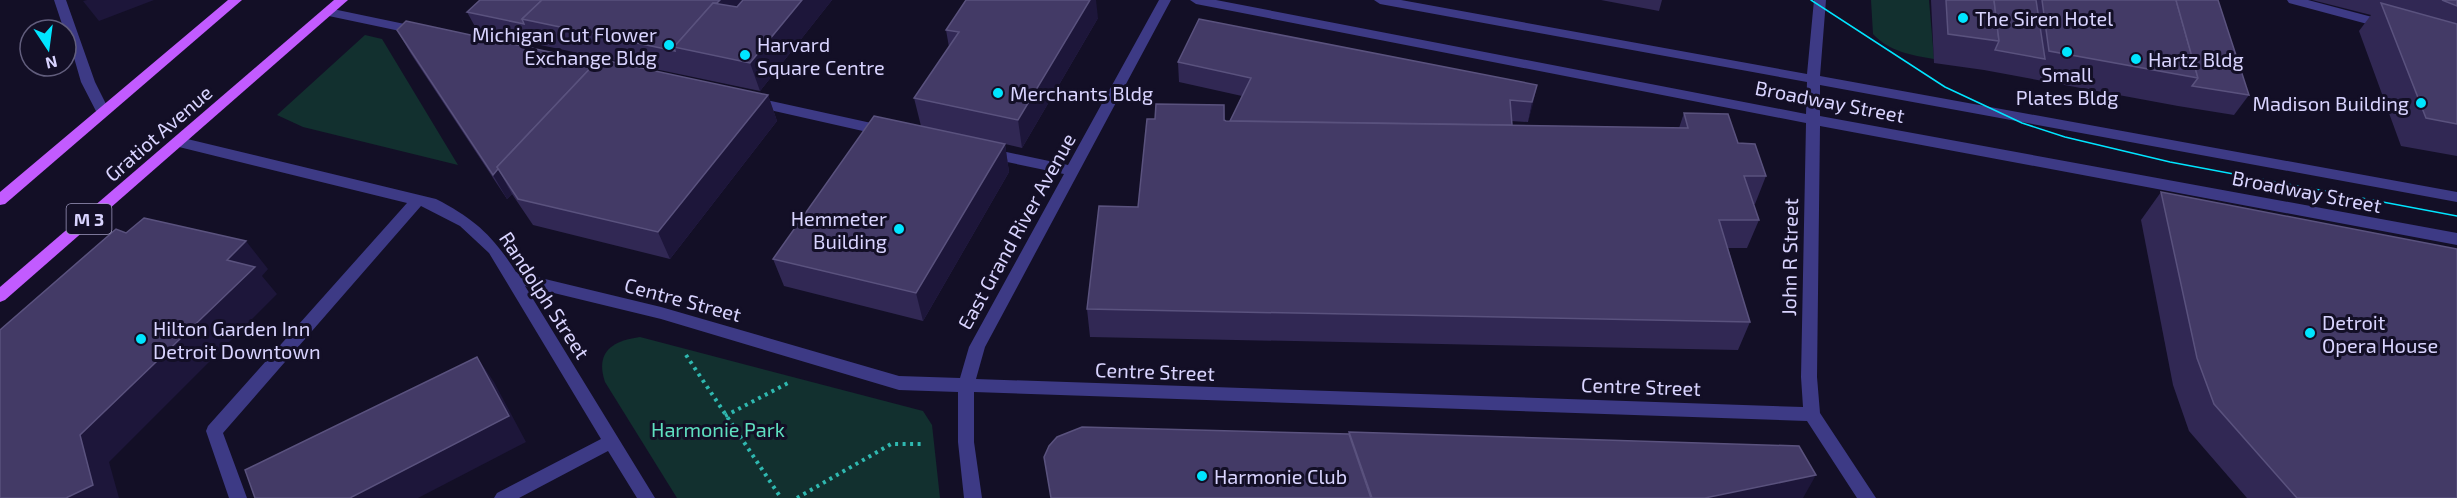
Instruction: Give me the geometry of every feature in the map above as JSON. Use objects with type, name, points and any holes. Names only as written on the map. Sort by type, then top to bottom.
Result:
[{"type":"main road","points":[[0,200],[236,0]]},
{"type":"main road","name":"Gratiot Avenue","points":[[0,296],[342,0]]},
{"type":"street","points":[[60,0],[88,82],[104,112]]},
{"type":"street","name":"East Grand River Avenue","points":[[973,498],[966,442],[966,387],[977,347],[1165,0]]},
{"type":"street","name":"Broadway Street","points":[[1196,0],[1756,107],[1813,120],[2457,239]]},
{"type":"street","name":"Broadway Street","points":[[1380,0],[2457,197]]},
{"type":"street","name":"John R Street","points":[[1820,0],[1813,120],[1809,377],[1812,414],[1867,498]]},
{"type":"street","points":[[2293,0],[2402,30]]},
{"type":"street","points":[[328,12],[434,34]]},
{"type":"street","points":[[735,99],[898,133]]},
{"type":"street","name":"Randolph Street","points":[[179,142],[419,200],[456,215],[477,231],[494,249],[646,498]]},
{"type":"street","points":[[979,151],[1073,171]]},
{"type":"street","points":[[238,498],[214,431],[419,200]]},
{"type":"street","name":"Centre Street","points":[[511,277],[661,313],[899,383],[1812,414]]},
{"type":"street","points":[[503,498],[612,441]]},
{"type":"path","points":[[686,355],[781,498]]},
{"type":"path","points":[[725,416],[794,380]]},
{"type":"path","points":[[797,498],[891,444],[925,444]]},
{"type":"green space","points":[[1871,0],[1929,0],[1934,59],[1894,49],[1873,34]]},
{"type":"green space","points":[[365,35],[382,39],[458,165],[303,127],[277,115]]},
{"type":"green space","name":"Harmonie Park","points":[[640,337],[923,411],[932,425],[940,498],[677,498],[605,382],[602,372],[602,363],[608,350],[621,342]]},
{"type":"building","points":[[480,0],[542,0],[522,19],[524,24],[467,12]]},
{"type":"building","points":[[542,0],[720,0],[713,3],[674,47],[675,51],[522,19]]},
{"type":"building","points":[[743,0],[802,0],[750,63],[674,47],[713,3],[737,7]]},
{"type":"building","name":"Merchants Bldg","points":[[966,0],[1090,0],[1018,120],[914,98],[959,32],[946,30]]},
{"type":"building","points":[[1946,0],[1994,0],[1999,41],[1948,34]]},
{"type":"building","points":[[1994,0],[2036,0],[2045,59],[1995,50],[1999,41]]},
{"type":"building","points":[[2042,0],[2176,0],[2198,78],[2049,51]]},
{"type":"building","points":[[2176,0],[2218,0],[2249,95],[2192,86],[2198,78]]},
{"type":"building","points":[[2442,0],[2457,0],[2457,6]]},
{"type":"building","points":[[2381,3],[2457,24],[2457,124],[2426,118]]},
{"type":"building","points":[[1199,19],[1537,85],[1532,102],[1510,100],[1512,125],[1230,121],[1251,78],[1178,62]]},
{"type":"building","points":[[406,21],[596,62],[497,167],[493,175],[397,30]]},
{"type":"building","points":[[599,59],[768,95],[658,232],[518,199],[497,167]]},
{"type":"building","points":[[1156,104],[1224,105],[1224,120],[1226,121],[1688,128],[1684,113],[1728,114],[1738,143],[1755,144],[1766,176],[1744,176],[1759,220],[1719,220],[1750,322],[1087,309],[1099,206],[1138,207],[1147,119],[1155,119]]},
{"type":"building","name":"Hemmeter Building","points":[[874,116],[1005,144],[916,293],[773,259]]},
{"type":"building","name":"Detroit Opera House","points":[[2161,192],[2457,249],[2457,498],[2297,498],[2214,404],[2197,358]]},
{"type":"building","name":"Hilton Garden Inn Detroit Downtown","points":[[144,218],[246,241],[227,260],[255,267],[80,435],[93,485],[66,498],[0,498],[0,330],[116,229],[126,233]]},
{"type":"building","points":[[477,357],[509,416],[350,498],[255,498],[245,470]]},
{"type":"building","name":"Harmonie Club","points":[[1082,427],[1349,434],[1371,498],[1051,498],[1044,457],[1049,446],[1057,437]]},
{"type":"building","points":[[1349,432],[1799,446],[1816,475],[1705,498],[1372,498]]},
{"type":"tram line","points":[[1811,0],[1945,87],[2022,123],[2065,137],[2170,162],[2457,216]]},
{"type":"place","name":"The Siren Hotel","points":[[1963,18]]},
{"type":"place","name":"Michigan Cut Flower Exchange Bldg","points":[[669,45]]},
{"type":"place","name":"Small Plates Bldg","points":[[2067,52]]},
{"type":"place","name":"Harvard Square Centre","points":[[745,55]]},
{"type":"place","name":"Hartz Bldg","points":[[2136,59]]},
{"type":"place","name":"Merchants Bldg","points":[[998,93]]},
{"type":"place","name":"Madison Building","points":[[2421,103]]},
{"type":"place","name":"Hemmeter Building","points":[[899,229]]},
{"type":"place","name":"Detroit Opera House","points":[[2310,333]]},
{"type":"place","name":"Hilton Garden Inn Detroit Downtown","points":[[141,339]]},
{"type":"place","name":"Harmonie Club","points":[[1202,476]]}]
